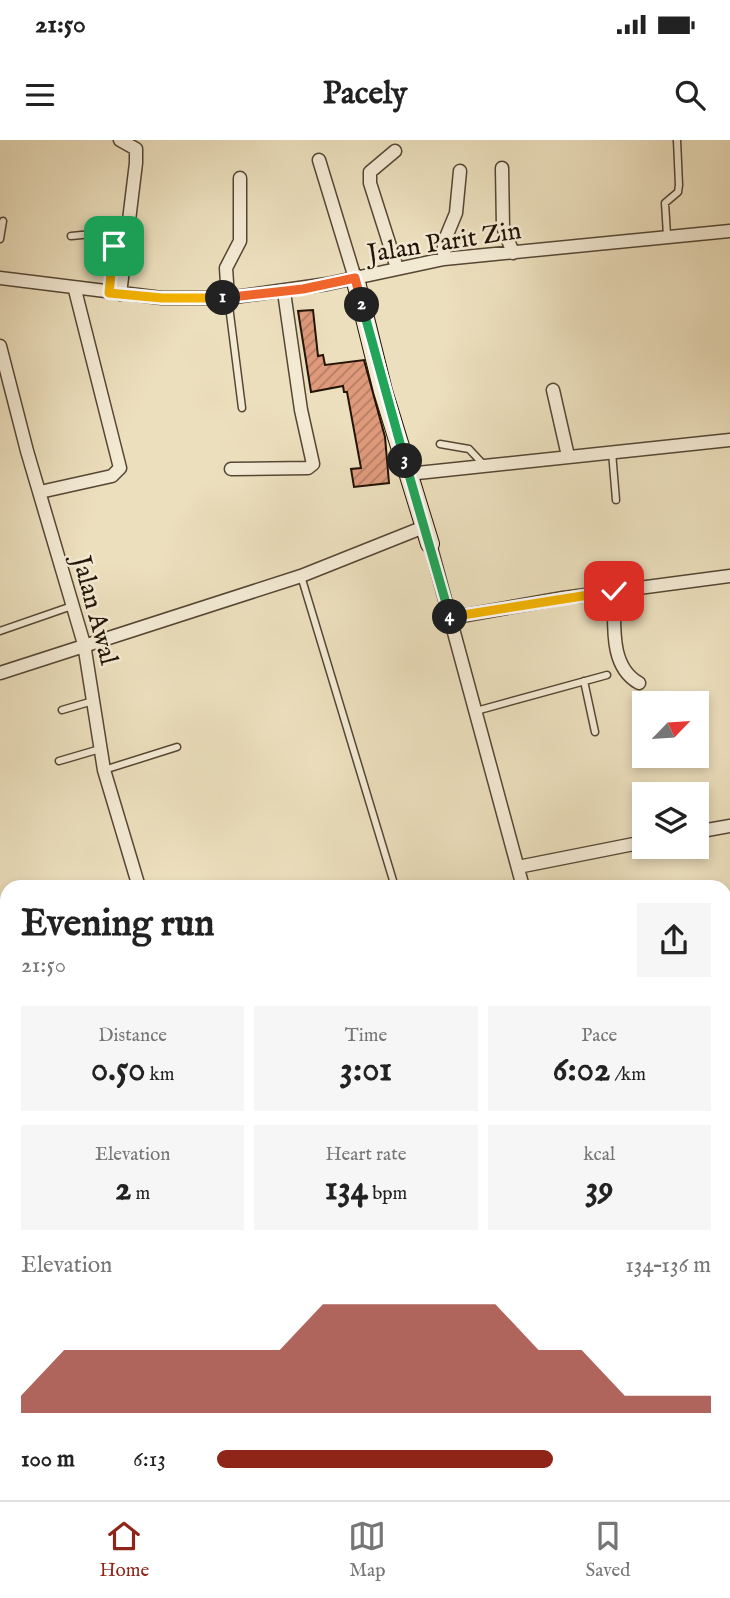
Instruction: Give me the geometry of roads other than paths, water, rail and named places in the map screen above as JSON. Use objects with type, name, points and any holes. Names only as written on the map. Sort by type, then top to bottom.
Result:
[{"type":"street","points":[[115,294],[136,163],[136,149],[123,141]]},
{"type":"street","points":[[395,151],[370,172],[370,183],[397,268]]},
{"type":"street","points":[[319,160],[355,278],[374,357],[417,472],[427,536],[521,880]]},
{"type":"street","points":[[502,168],[503,227],[513,253]]},
{"type":"street","points":[[444,259],[444,242],[456,213],[460,171]]},
{"type":"street","points":[[228,298],[226,268],[240,241],[240,178]]},
{"type":"street","name":"Jalan Parit Zin","points":[[0,278],[115,294],[162,298],[228,298],[284,292],[444,259],[667,235],[730,231]]},
{"type":"street","points":[[40,492],[112,476],[120,468],[75,290]]},
{"type":"street","points":[[231,469],[308,468],[313,464],[301,410],[284,292]]},
{"type":"street","name":"Jalan Awal","points":[[0,346],[83,644],[104,770],[137,880]]},
{"type":"street","points":[[553,390],[568,456]]},
{"type":"street","points":[[417,472],[730,440]]},
{"type":"street","points":[[0,673],[83,644],[301,578],[427,536]]},
{"type":"street","points":[[450,618],[614,591],[730,576]]},
{"type":"street","points":[[614,591],[618,658],[630,678],[639,683]]},
{"type":"street","points":[[709,830],[730,826]]},
{"type":"street","points":[[518,867],[632,844]]},
{"type":"lane","points":[[667,235],[665,204],[678,192],[679,185],[677,140]]},
{"type":"lane","points":[[0,239],[3,220]]},
{"type":"lane","points":[[71,236],[105,234],[112,239],[115,294]]},
{"type":"lane","points":[[228,298],[242,408]]},
{"type":"lane","points":[[440,444],[469,449],[483,464]]},
{"type":"lane","points":[[612,453],[616,500]]},
{"type":"lane","points":[[301,578],[393,880]]},
{"type":"lane","points":[[0,631],[72,606]]},
{"type":"lane","points":[[476,710],[607,675]]},
{"type":"lane","points":[[584,681],[595,732]]},
{"type":"lane","points":[[62,710],[94,701]]},
{"type":"lane","points":[[104,770],[177,747]]},
{"type":"lane","points":[[58,761],[100,750]]}]
